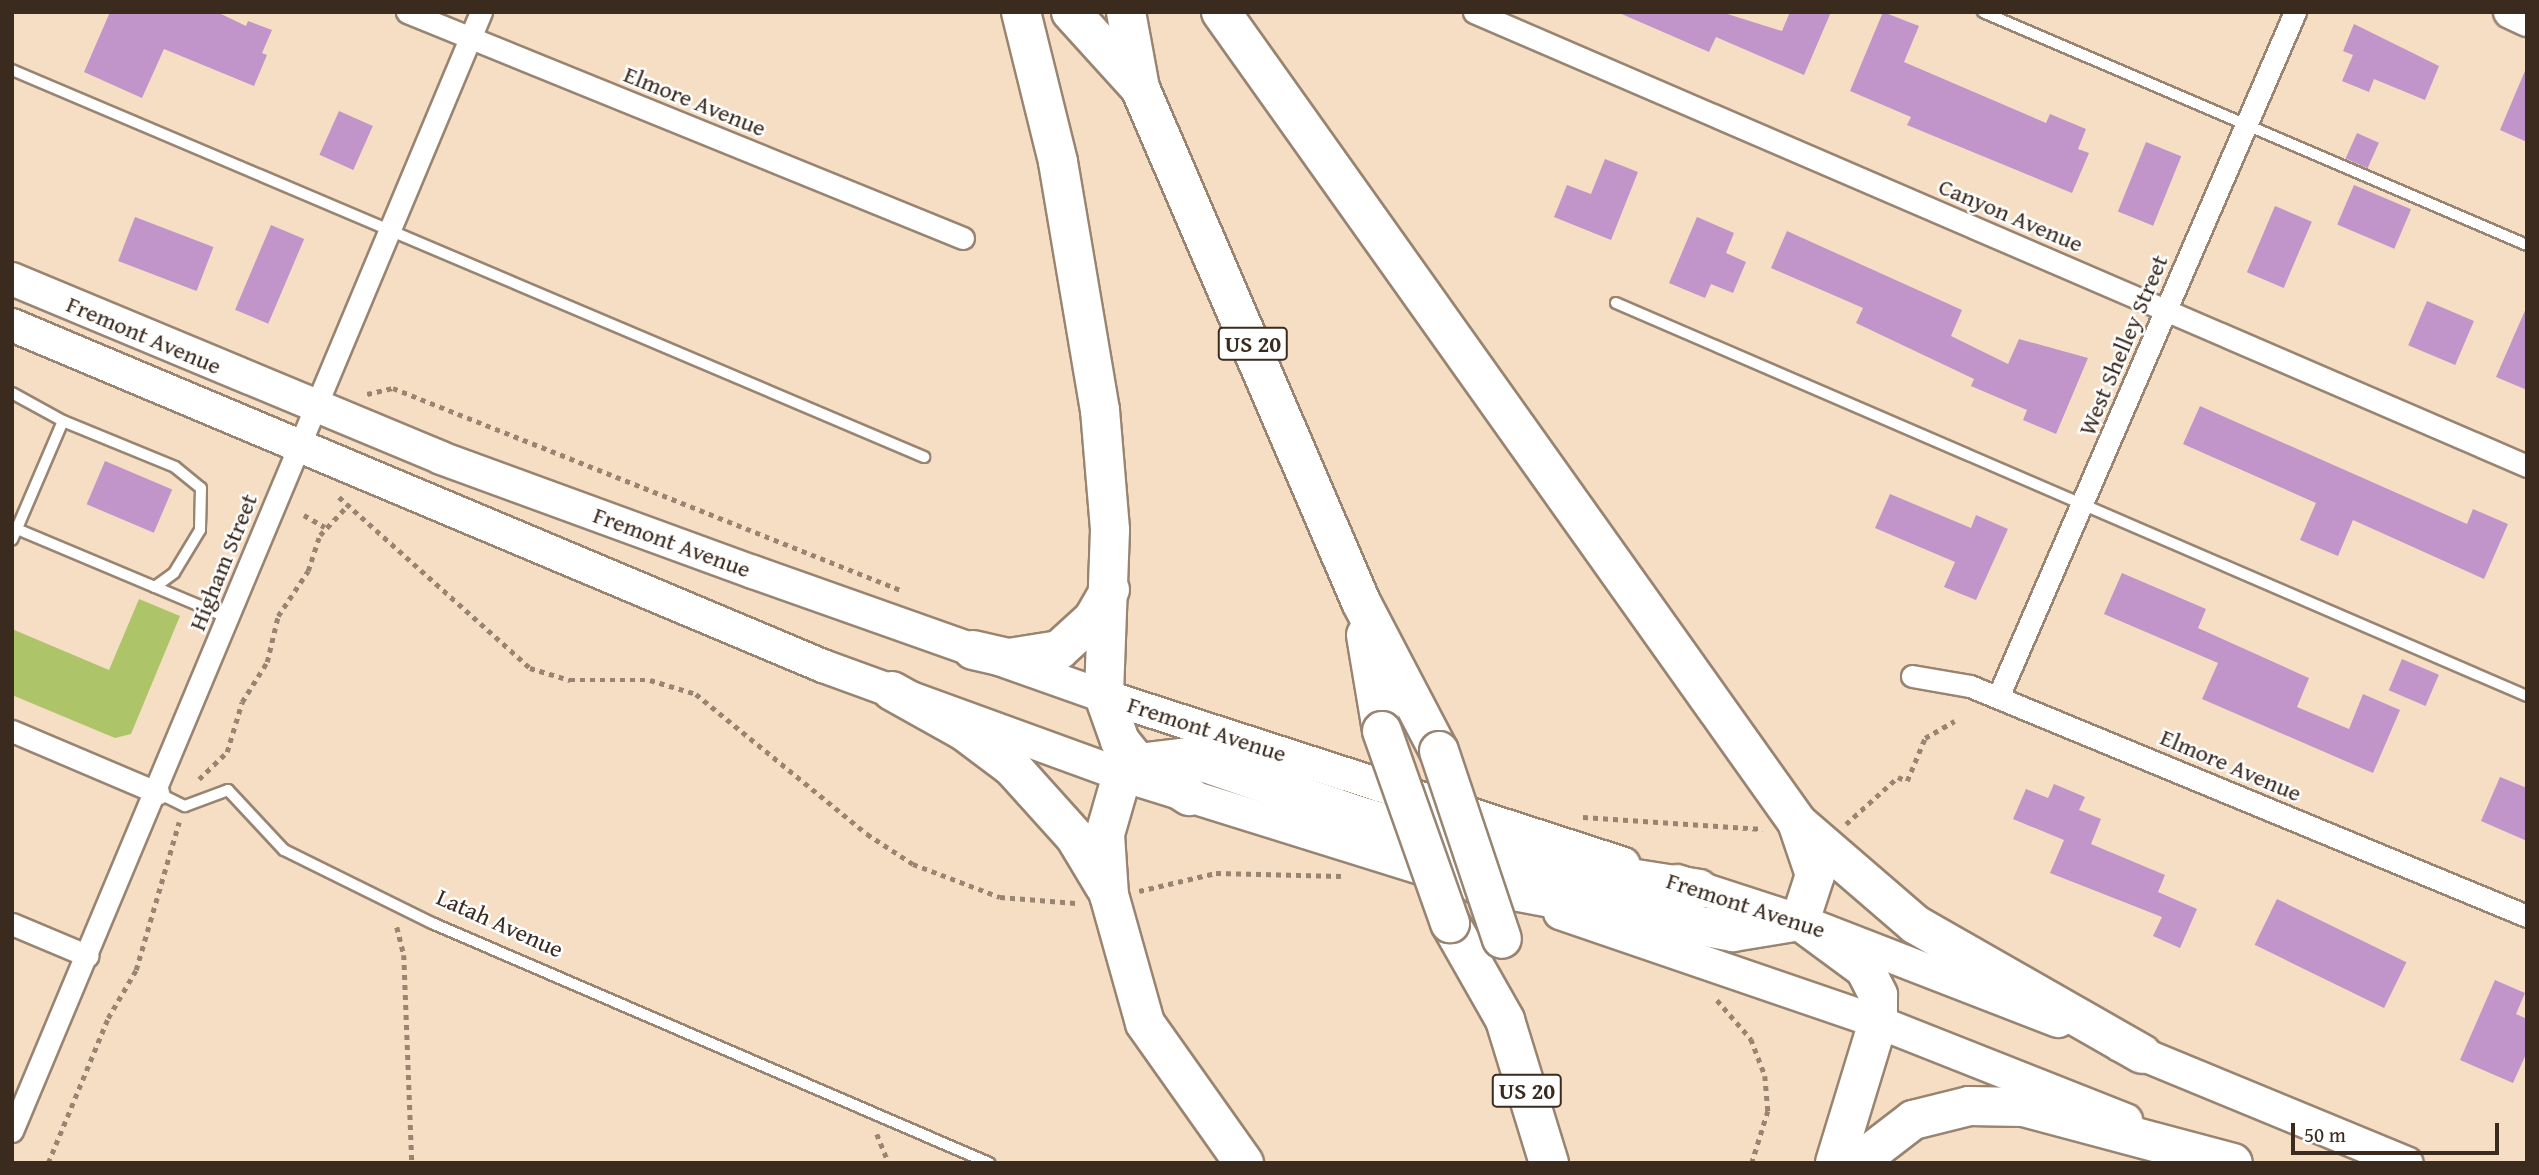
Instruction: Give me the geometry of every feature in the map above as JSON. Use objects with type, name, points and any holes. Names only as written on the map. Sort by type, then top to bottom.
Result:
[{"type":"highway","points":[[1021,12],[1058,162],[1100,410],[1111,589],[1104,696],[1130,769],[1105,834],[1095,899]]},
{"type":"highway","name":"US 20","points":[[1071,12],[1140,88]]},
{"type":"highway","name":"US 20","points":[[1126,12],[1140,88],[1361,602],[1439,751],[1503,939],[1505,1020]]},
{"type":"highway","points":[[1221,12],[1797,822],[1916,925],[2142,1054]]},
{"type":"highway","points":[[973,650],[1009,658],[1059,650],[1093,620],[1111,589]]},
{"type":"highway","name":"US 20","points":[[1361,602],[1382,731],[1450,923],[1505,1020],[1549,1163]]},
{"type":"highway","points":[[892,691],[964,731],[1012,767],[1075,836],[1095,899],[1145,1023],[1244,1163]]},
{"type":"highway","points":[[1130,769],[1188,757],[1356,815],[1527,862],[1699,888]]},
{"type":"highway","points":[[1130,769],[1189,796]]},
{"type":"highway","points":[[1476,884],[1608,904],[1704,930],[1761,931],[1800,921],[1813,897],[1815,875],[1797,822]]},
{"type":"highway","points":[[1800,921],[1865,969],[1878,995],[1878,1021],[1835,1163]]},
{"type":"highway","points":[[1857,1163],[1913,1120],[1969,1106],[2023,1107],[2234,1163]]},
{"type":"street","name":"Elmore Avenue","points":[[407,12],[963,238]]},
{"type":"street","name":"Higham Street","points":[[12,1131],[158,793],[313,406],[481,12]]},
{"type":"street","name":"Canyon Avenue","points":[[1474,12],[2527,466]]},
{"type":"street","name":"West Shelley Street","points":[[1998,697],[2295,12]]},
{"type":"street","points":[[2510,12],[2527,20]]},
{"type":"street","name":"Fremont Avenue","points":[[12,279],[313,406],[973,650],[1104,696],[1800,921],[2142,1054],[2407,1163]]},
{"type":"street","name":"Fremont Avenue","points":[[12,325],[297,446],[892,691],[1130,769]]},
{"type":"street","name":"Elmore Avenue","points":[[1912,676],[1998,697],[2527,916]]},
{"type":"street","points":[[12,731],[158,793]]},
{"type":"street","points":[[1189,796],[1476,884],[1878,1021],[2234,1163]]},
{"type":"street","points":[[12,924],[88,956]]},
{"type":"lane","points":[[1983,12],[2527,245]]},
{"type":"lane","points":[[12,70],[388,232],[924,457]]},
{"type":"lane","points":[[1616,303],[2527,695]]},
{"type":"lane","points":[[12,393],[63,421],[175,467],[201,488],[203,512],[194,542],[174,573],[155,587]]},
{"type":"lane","points":[[63,421],[15,534],[229,618]]},
{"type":"lane","name":"Latah Avenue","points":[[185,806],[228,790],[284,850],[391,902],[989,1163]]},
{"type":"lane","points":[[158,793],[185,806]]},
{"type":"path","points":[[360,396],[393,388],[916,596]]},
{"type":"path","points":[[331,490],[530,668],[570,680],[650,680],[696,694],[867,834],[913,864],[1000,897],[1095,899]]},
{"type":"path","points":[[48,1163],[108,1018],[136,970],[185,806],[199,781],[227,752],[242,702],[267,662],[278,616],[300,586],[325,527],[349,504]]},
{"type":"path","points":[[304,515],[325,527]]},
{"type":"path","points":[[1840,826],[1898,777],[1907,781],[1925,738],[1955,721]]},
{"type":"path","points":[[192,774],[199,781]]},
{"type":"path","points":[[391,902],[404,955],[412,1163]]},
{"type":"green space","points":[[139,599],[180,616],[131,734],[115,738],[12,695],[12,629],[109,670]]},
{"type":"building","points":[[110,12],[217,12],[246,26],[248,21],[272,30],[262,53],[267,55],[254,86],[164,49],[142,98],[84,72]]},
{"type":"building","points":[[1617,12],[1721,12],[1782,31],[1790,12],[1831,12],[1804,75],[1716,37],[1709,52]]},
{"type":"building","points":[[1883,12],[1919,26],[1904,62],[2046,123],[2050,114],[2086,129],[2078,149],[2089,153],[2072,193],[1907,125],[1911,117],[1850,91]]},
{"type":"building","points":[[2354,24],[2439,66],[2425,100],[2374,79],[2369,92],[2342,81],[2353,55],[2343,51]]},
{"type":"building","points":[[2527,66],[2527,142],[2500,130]]},
{"type":"building","points":[[339,111],[373,126],[353,170],[319,155]]},
{"type":"building","points":[[2357,133],[2379,143],[2368,168],[2346,159]]},
{"type":"building","points":[[2146,142],[2181,156],[2153,226],[2118,212]]},
{"type":"building","points":[[1605,159],[1638,172],[1611,240],[1554,217],[1567,185],[1591,194]]},
{"type":"building","points":[[2354,185],[2411,209],[2394,249],[2337,225]]},
{"type":"building","points":[[2275,206],[2312,222],[2284,288],[2247,272]]},
{"type":"building","points":[[135,217],[213,247],[197,291],[118,261]]},
{"type":"building","points":[[1697,217],[1734,233],[1726,253],[1746,262],[1733,293],[1711,284],[1705,298],[1669,283]]},
{"type":"building","points":[[271,225],[304,239],[268,324],[235,310]]},
{"type":"building","points":[[1787,231],[1962,310],[1951,336],[2008,364],[2019,339],[2088,358],[2056,434],[2023,420],[2027,410],[1971,386],[1974,379],[1856,323],[1863,308],[1771,268]]},
{"type":"building","points":[[2427,301],[2474,321],[2455,365],[2408,345]]},
{"type":"building","points":[[2527,306],[2527,390],[2496,377]]},
{"type":"building","points":[[2200,406],[2467,524],[2473,509],[2508,524],[2484,579],[2353,520],[2338,556],[2300,540],[2316,503],[2183,444]]},
{"type":"building","points":[[105,461],[172,490],[154,533],[87,504]]},
{"type":"building","points":[[1890,494],[1971,528],[1976,515],[2008,529],[1976,600],[1944,587],[1955,562],[1875,528]]},
{"type":"building","points":[[2122,573],[2206,609],[2198,628],[2309,678],[2297,707],[2349,729],[2363,694],[2400,710],[2373,773],[2202,699],[2218,663],[2104,614]]},
{"type":"building","points":[[2402,659],[2439,675],[2426,706],[2389,690]]},
{"type":"building","points":[[2500,777],[2527,788],[2527,841],[2481,821]]},
{"type":"building","points":[[2054,784],[2085,797],[2079,810],[2101,819],[2091,844],[2165,875],[2158,892],[2197,909],[2180,948],[2153,936],[2162,917],[2050,873],[2064,840],[2013,819],[2026,789],[2048,798]]},
{"type":"building","points":[[2277,899],[2406,962],[2384,1008],[2255,945]]},
{"type":"building","points":[[2495,980],[2525,993],[2516,1014],[2527,1019],[2527,1052],[2513,1083],[2460,1060]]}]
